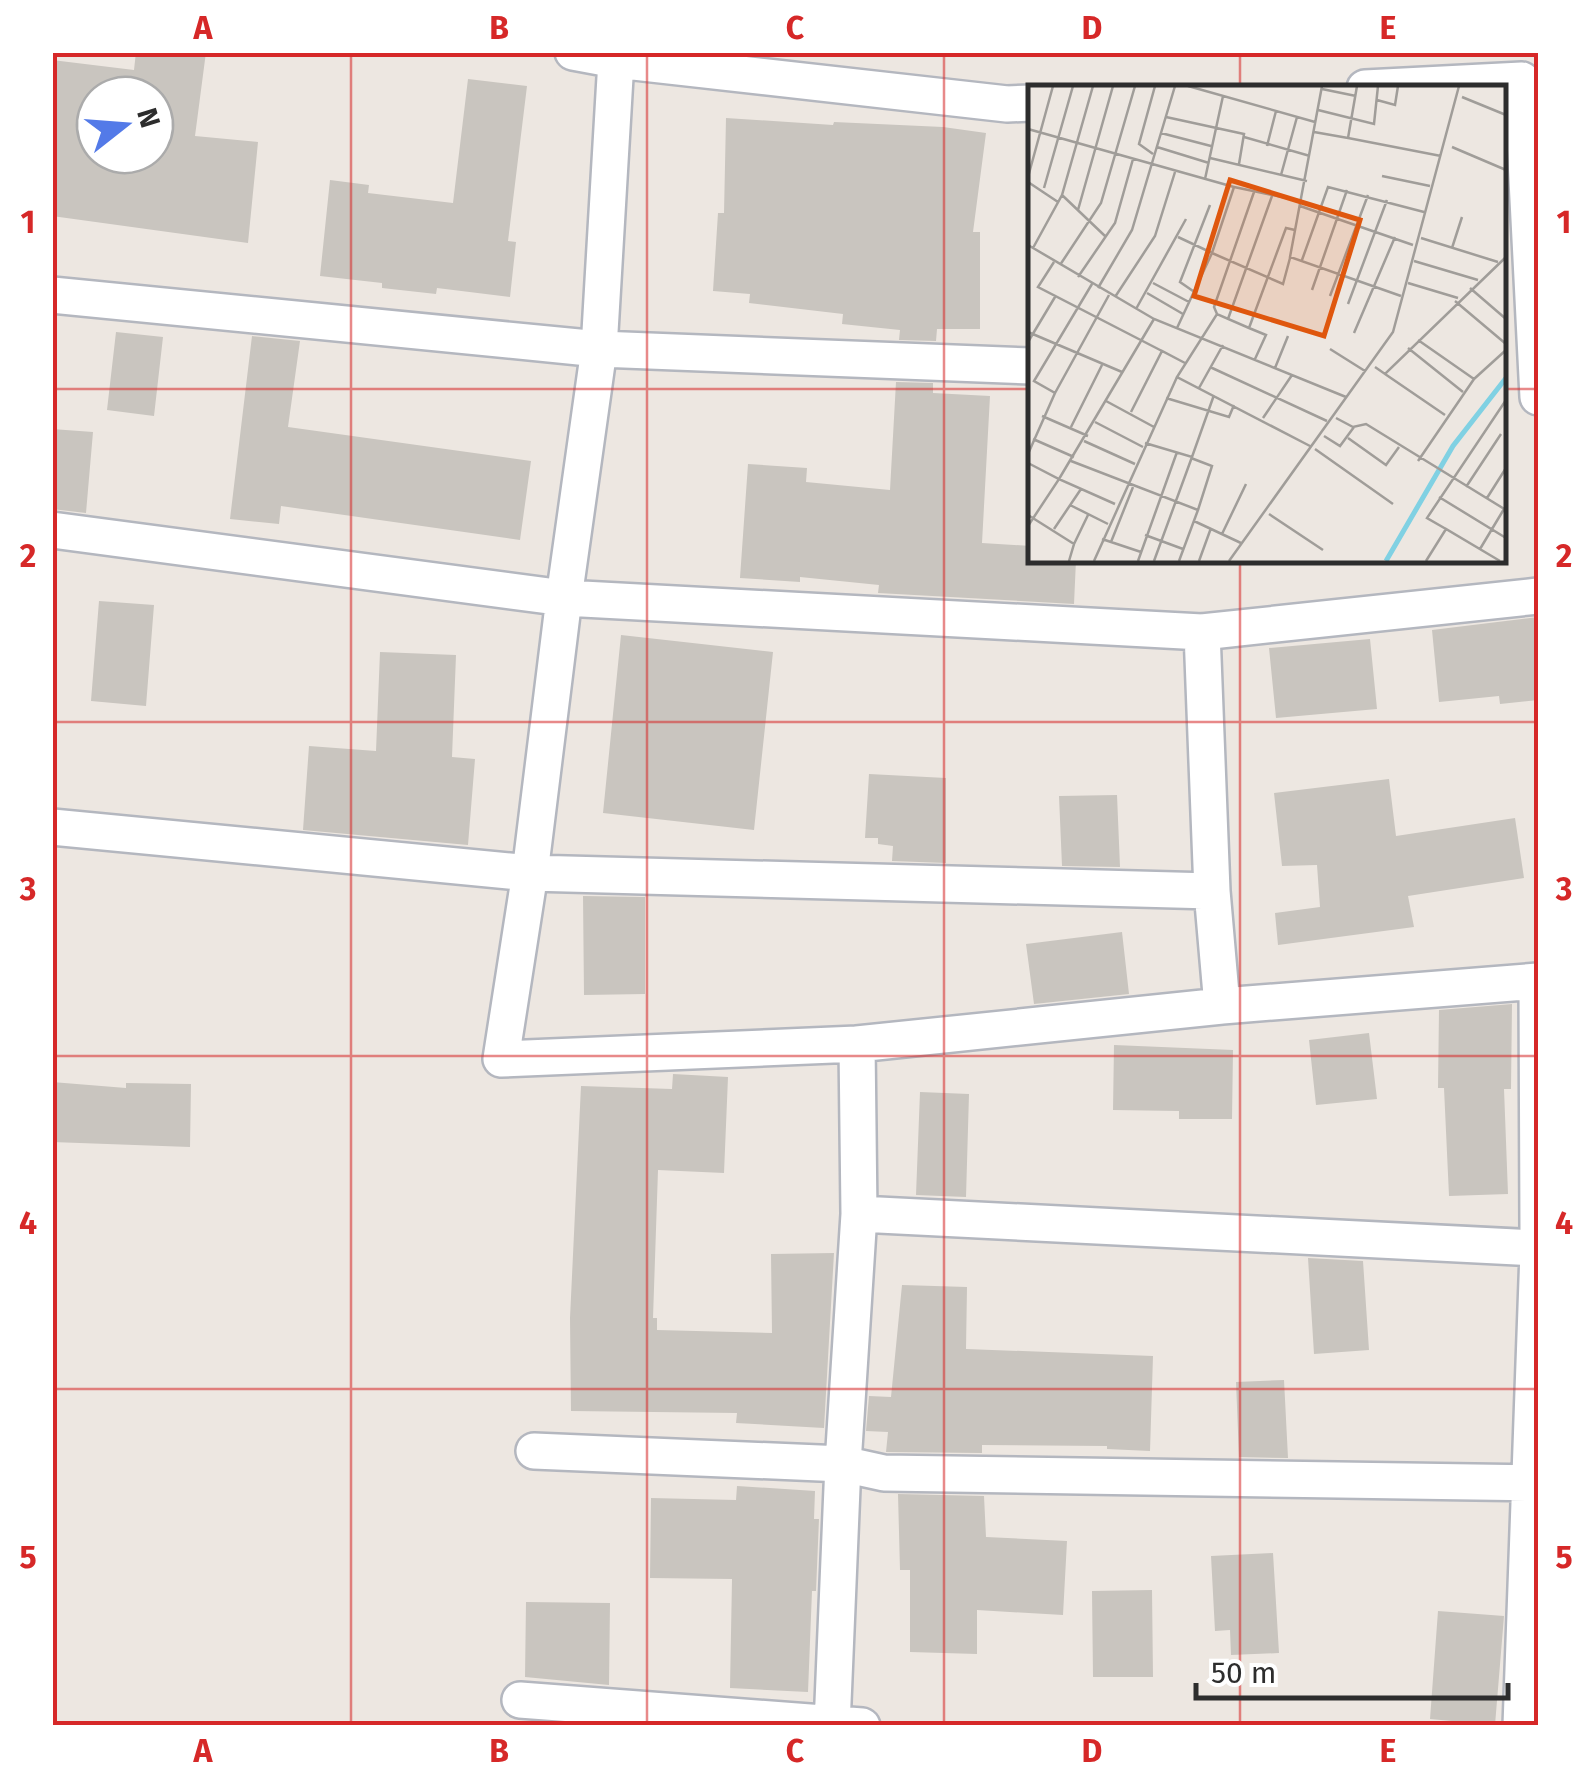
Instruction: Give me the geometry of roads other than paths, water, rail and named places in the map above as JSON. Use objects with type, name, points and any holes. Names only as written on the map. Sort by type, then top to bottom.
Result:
[{"type":"street","points":[[573,52],[987,102],[1028,103]]},
{"type":"street","points":[[616,56],[598,349],[530,873],[501,1059],[858,1044],[1222,1006],[1538,982],[1538,1228]]},
{"type":"street","points":[[1385,85],[1521,66],[1519,344],[1538,397]]},
{"type":"street","points":[[52,295],[598,349],[1028,366]]},
{"type":"street","points":[[52,530],[564,598],[1202,632],[1538,596]]},
{"type":"street","points":[[1202,632],[1212,891],[1222,1006]]},
{"type":"street","points":[[52,827],[530,873],[1212,891]]},
{"type":"street","points":[[520,1700],[842,1725],[843,1464],[859,1214],[858,1044]]},
{"type":"street","points":[[859,1214],[1538,1250],[1534,1483],[1521,1726]]},
{"type":"street","points":[[534,1450],[843,1464],[884,1472],[1534,1483]]}]
